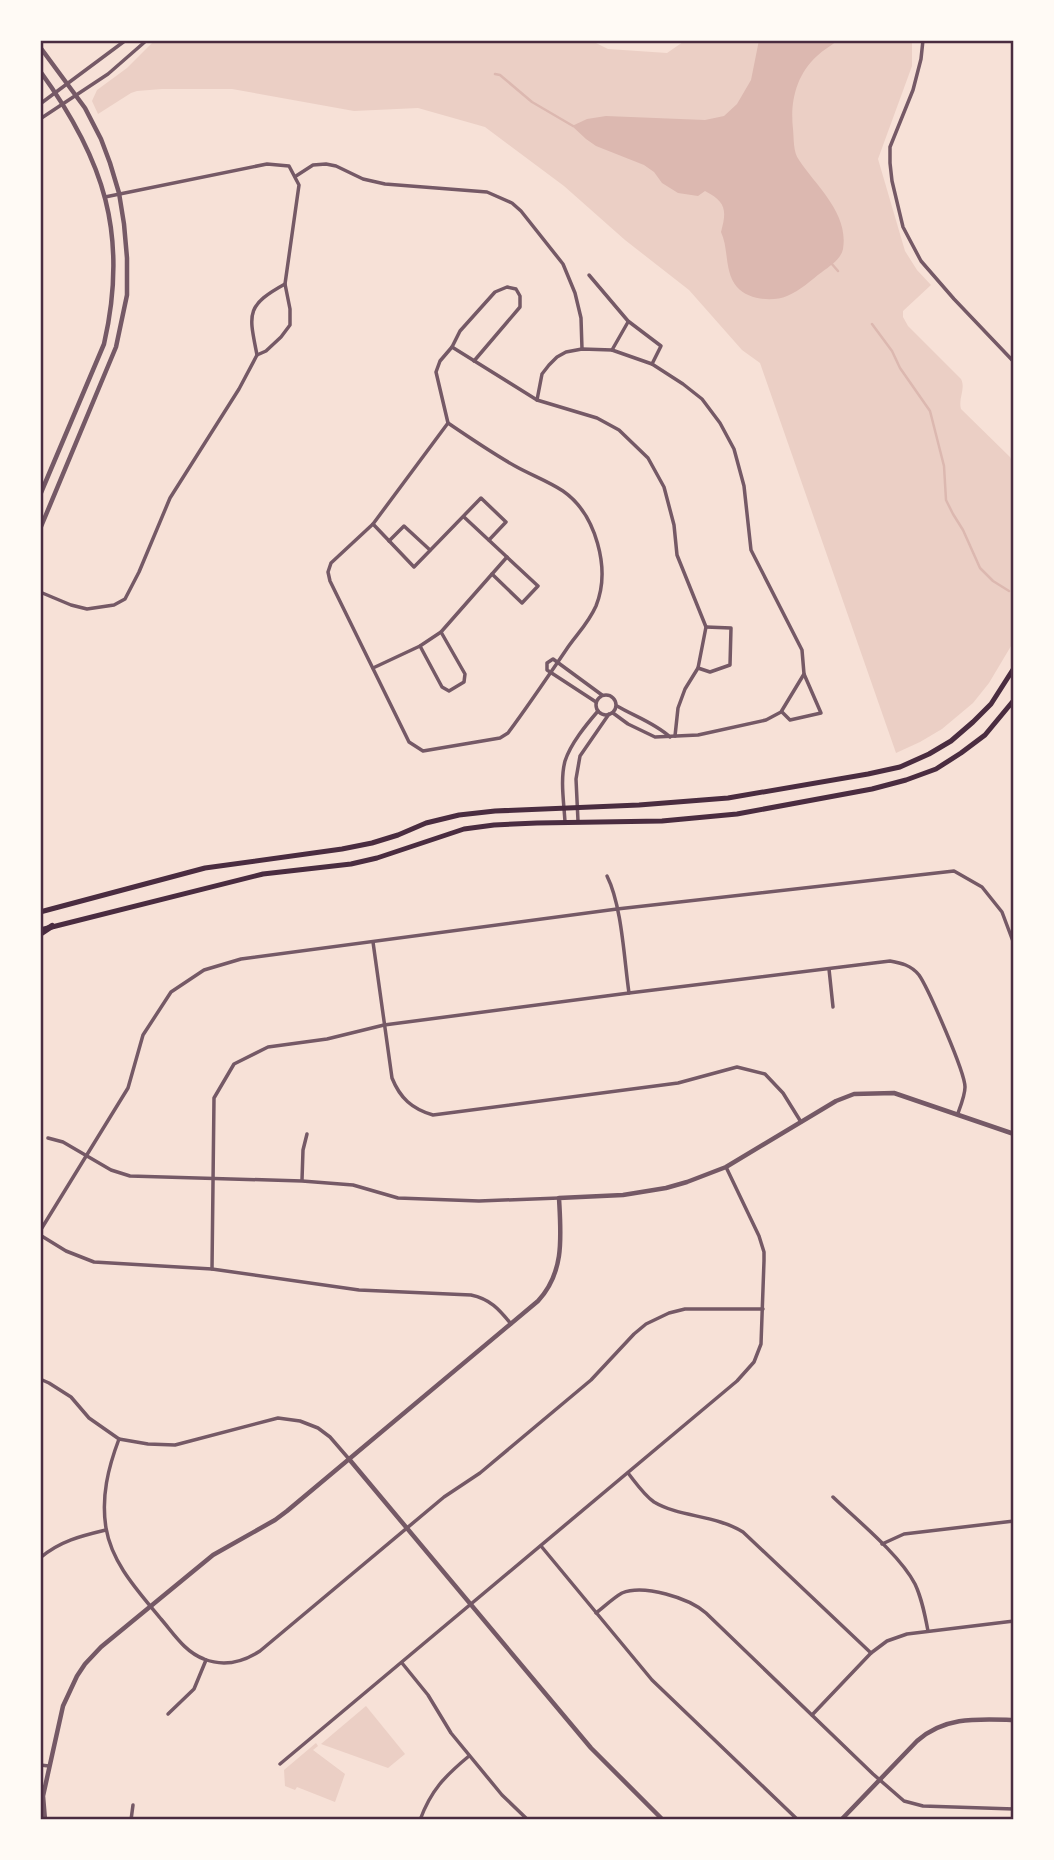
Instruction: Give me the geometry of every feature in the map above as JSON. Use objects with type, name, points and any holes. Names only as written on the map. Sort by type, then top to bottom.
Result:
[{"type":"highway","points":[[40,912],[205,868],[372,843],[426,822],[459,815],[728,798],[900,767],[951,741],[973,722],[991,704],[1014,668]]},
{"type":"highway","points":[[40,932],[52,926],[263,874],[351,864],[405,850],[464,829],[578,821],[662,821],[737,814],[883,786],[936,769],[961,753],[985,735],[1014,700]]},
{"type":"street","points":[[40,104],[126,40]]},
{"type":"street","points":[[40,119],[116,67],[147,40]]},
{"type":"street","points":[[922,40],[922,59],[913,90],[890,147],[892,181],[903,227],[921,261],[1014,362]]},
{"type":"street","points":[[40,47],[85,108],[101,139],[118,194],[128,258],[127,295],[116,347],[40,529]]},
{"type":"street","points":[[40,71],[64,104],[99,173],[106,197],[114,260],[110,319],[104,344],[40,495]]},
{"type":"street","points":[[40,592],[87,609],[114,605],[125,599],[170,498],[257,355],[266,351],[290,325],[285,284],[299,186],[289,166],[267,164],[106,197]]},
{"type":"street","points":[[295,177],[313,165],[326,164],[363,179],[384,184],[487,192],[512,203],[562,264],[575,293],[582,318],[582,349]]},
{"type":"street","points":[[589,275],[628,321],[661,346],[652,364]]},
{"type":"street","points":[[257,355],[252,314],[258,303],[269,293],[285,284]]},
{"type":"street","points":[[448,423],[373,524],[331,562],[328,572],[409,742],[423,751],[500,738],[508,733],[588,623],[597,603],[601,577],[601,552],[592,526],[578,506],[564,492],[495,455],[448,423],[436,372],[440,361],[452,347],[460,331],[495,292],[507,287],[516,289],[520,296],[520,307],[474,361]]},
{"type":"street","points":[[612,350],[628,321]]},
{"type":"street","points":[[452,347],[537,400],[597,418],[619,430],[648,458],[664,486],[674,525],[677,555],[706,627],[698,668],[685,689],[672,736]]},
{"type":"street","points":[[537,400],[542,374],[549,365],[566,352],[582,349],[612,350],[652,364],[702,399],[720,423],[734,449],[744,486],[751,550],[802,650],[804,674],[821,713],[790,720],[781,712]]},
{"type":"street","points":[[373,524],[414,567],[481,498],[506,522],[489,540]]},
{"type":"street","points":[[464,517],[538,586],[522,603],[491,574]]},
{"type":"street","points":[[388,541],[404,526],[430,550]]},
{"type":"street","points":[[373,668],[441,632],[507,557]]},
{"type":"street","points":[[698,668],[710,672],[730,666],[731,628],[706,627]]},
{"type":"street","points":[[419,646],[442,687],[449,691],[464,682],[465,674],[441,632]]},
{"type":"street","points":[[597,702],[547,670],[547,663],[553,659],[602,695],[613,697],[617,706],[672,736]]},
{"type":"street","points":[[598,711],[604,715],[611,713],[654,737],[698,735],[766,720],[781,712],[804,674]]},
{"type":"street","points":[[576,689],[582,681]]},
{"type":"street","points":[[565,822],[563,775],[566,759],[584,728],[598,711],[597,702],[602,695]]},
{"type":"street","points":[[578,821],[576,779],[580,756],[617,706]]},
{"type":"street","points":[[511,1324],[492,1303],[471,1295],[359,1290],[212,1269],[93,1262],[66,1251],[40,1233],[128,1088],[143,1035],[171,992],[204,970],[241,959],[617,909],[954,871],[982,887],[1002,912],[1014,944]]},
{"type":"street","points":[[607,876],[613,888],[617,909],[629,993]]},
{"type":"street","points":[[373,942],[392,1078],[406,1102],[420,1111],[433,1115],[678,1083],[737,1066],[765,1074],[783,1093],[801,1122]]},
{"type":"street","points":[[212,1269],[214,1098],[234,1064],[268,1047],[327,1039],[383,1025],[890,961],[906,964],[918,973],[925,986],[962,1072],[965,1089],[958,1114]]},
{"type":"street","points":[[829,969],[833,1007]]},
{"type":"street","points":[[48,1138],[63,1142],[111,1170],[130,1176],[302,1181],[353,1185],[398,1198],[479,1201],[623,1195],[687,1182],[726,1167],[836,1101],[854,1094],[894,1093],[1014,1134]]},
{"type":"street","points":[[302,1181],[303,1150],[307,1134]]},
{"type":"street","points":[[280,1764],[746,1373],[761,1344],[764,1261],[762,1244],[726,1167]]},
{"type":"street","points":[[45,1820],[43,1796],[63,1706],[77,1676],[92,1656],[213,1555],[281,1516],[542,1296],[554,1278],[559,1263],[559,1198]]},
{"type":"street","points":[[119,1439],[106,1481],[104,1506],[106,1530],[115,1555],[135,1588],[182,1644],[206,1660],[233,1662],[260,1651],[444,1497],[480,1473],[591,1380],[646,1324],[669,1312],[685,1308],[763,1309]]},
{"type":"street","points":[[40,1379],[71,1397],[89,1418],[119,1439],[175,1445],[278,1418],[300,1421],[318,1428],[330,1437],[408,1528],[591,1748],[663,1820]]},
{"type":"street","points":[[628,1473],[656,1503],[730,1525],[743,1532],[871,1653]]},
{"type":"street","points":[[833,1497],[882,1544],[915,1583],[928,1631]]},
{"type":"street","points":[[882,1544],[904,1534],[1014,1521]]},
{"type":"street","points":[[40,1558],[59,1544],[73,1538],[106,1530]]},
{"type":"street","points":[[541,1546],[652,1680],[798,1820]]},
{"type":"street","points":[[596,1614],[619,1595],[634,1591],[664,1594],[691,1603],[706,1613],[904,1801],[916,1805],[1014,1809]]},
{"type":"street","points":[[812,1715],[871,1653],[887,1641],[928,1631],[1014,1620]]},
{"type":"street","points":[[168,1714],[194,1689],[206,1660]]},
{"type":"street","points":[[402,1663],[428,1695],[447,1728],[469,1756],[502,1795],[528,1820]]},
{"type":"street","points":[[841,1820],[917,1741],[938,1727],[967,1719],[1014,1720]]},
{"type":"street","points":[[420,1820],[428,1800],[440,1783],[469,1756]]},
{"type":"street","points":[[40,1765],[49,1766]]},
{"type":"street","points":[[131,1820],[133,1805]]},
{"type":"shaded area","points":[[155,40],[590,40],[608,49],[667,53],[686,40],[912,40],[912,66],[878,159],[905,251],[931,285],[903,311],[903,317],[908,326],[961,379],[961,409],[1010,457],[1014,472],[1014,641],[989,683],[973,703],[942,729],[896,753],[760,363],[742,350],[689,290],[625,240],[564,186],[485,127],[418,108],[354,111],[232,89],[162,89],[131,93],[98,114],[92,101],[97,90],[127,68]]},
{"type":"shaded area","points":[[759,40],[838,40],[810,63],[799,80],[792,119],[797,157],[836,212],[844,236],[843,249],[835,262],[805,285],[792,294],[775,299],[747,295],[733,281],[721,232],[724,212],[717,199],[705,191],[698,196],[678,193],[662,183],[654,172],[644,165],[596,146],[572,126],[587,119],[606,116],[705,120],[724,116],[737,104],[751,80]]},
{"type":"shaded area","points":[[366,1706],[405,1754],[388,1768],[321,1744]]},
{"type":"shaded area","points":[[316,1743],[318,1746],[313,1750],[345,1774],[335,1802],[297,1787],[295,1790],[285,1786],[284,1770]]},
{"type":"waterway","points":[[495,74],[500,75],[532,102],[573,126]]},
{"type":"waterway","points":[[831,263],[838,271]]},
{"type":"waterway","points":[[872,324],[930,411],[944,466],[946,500],[980,568],[993,581],[1009,591]]}]
